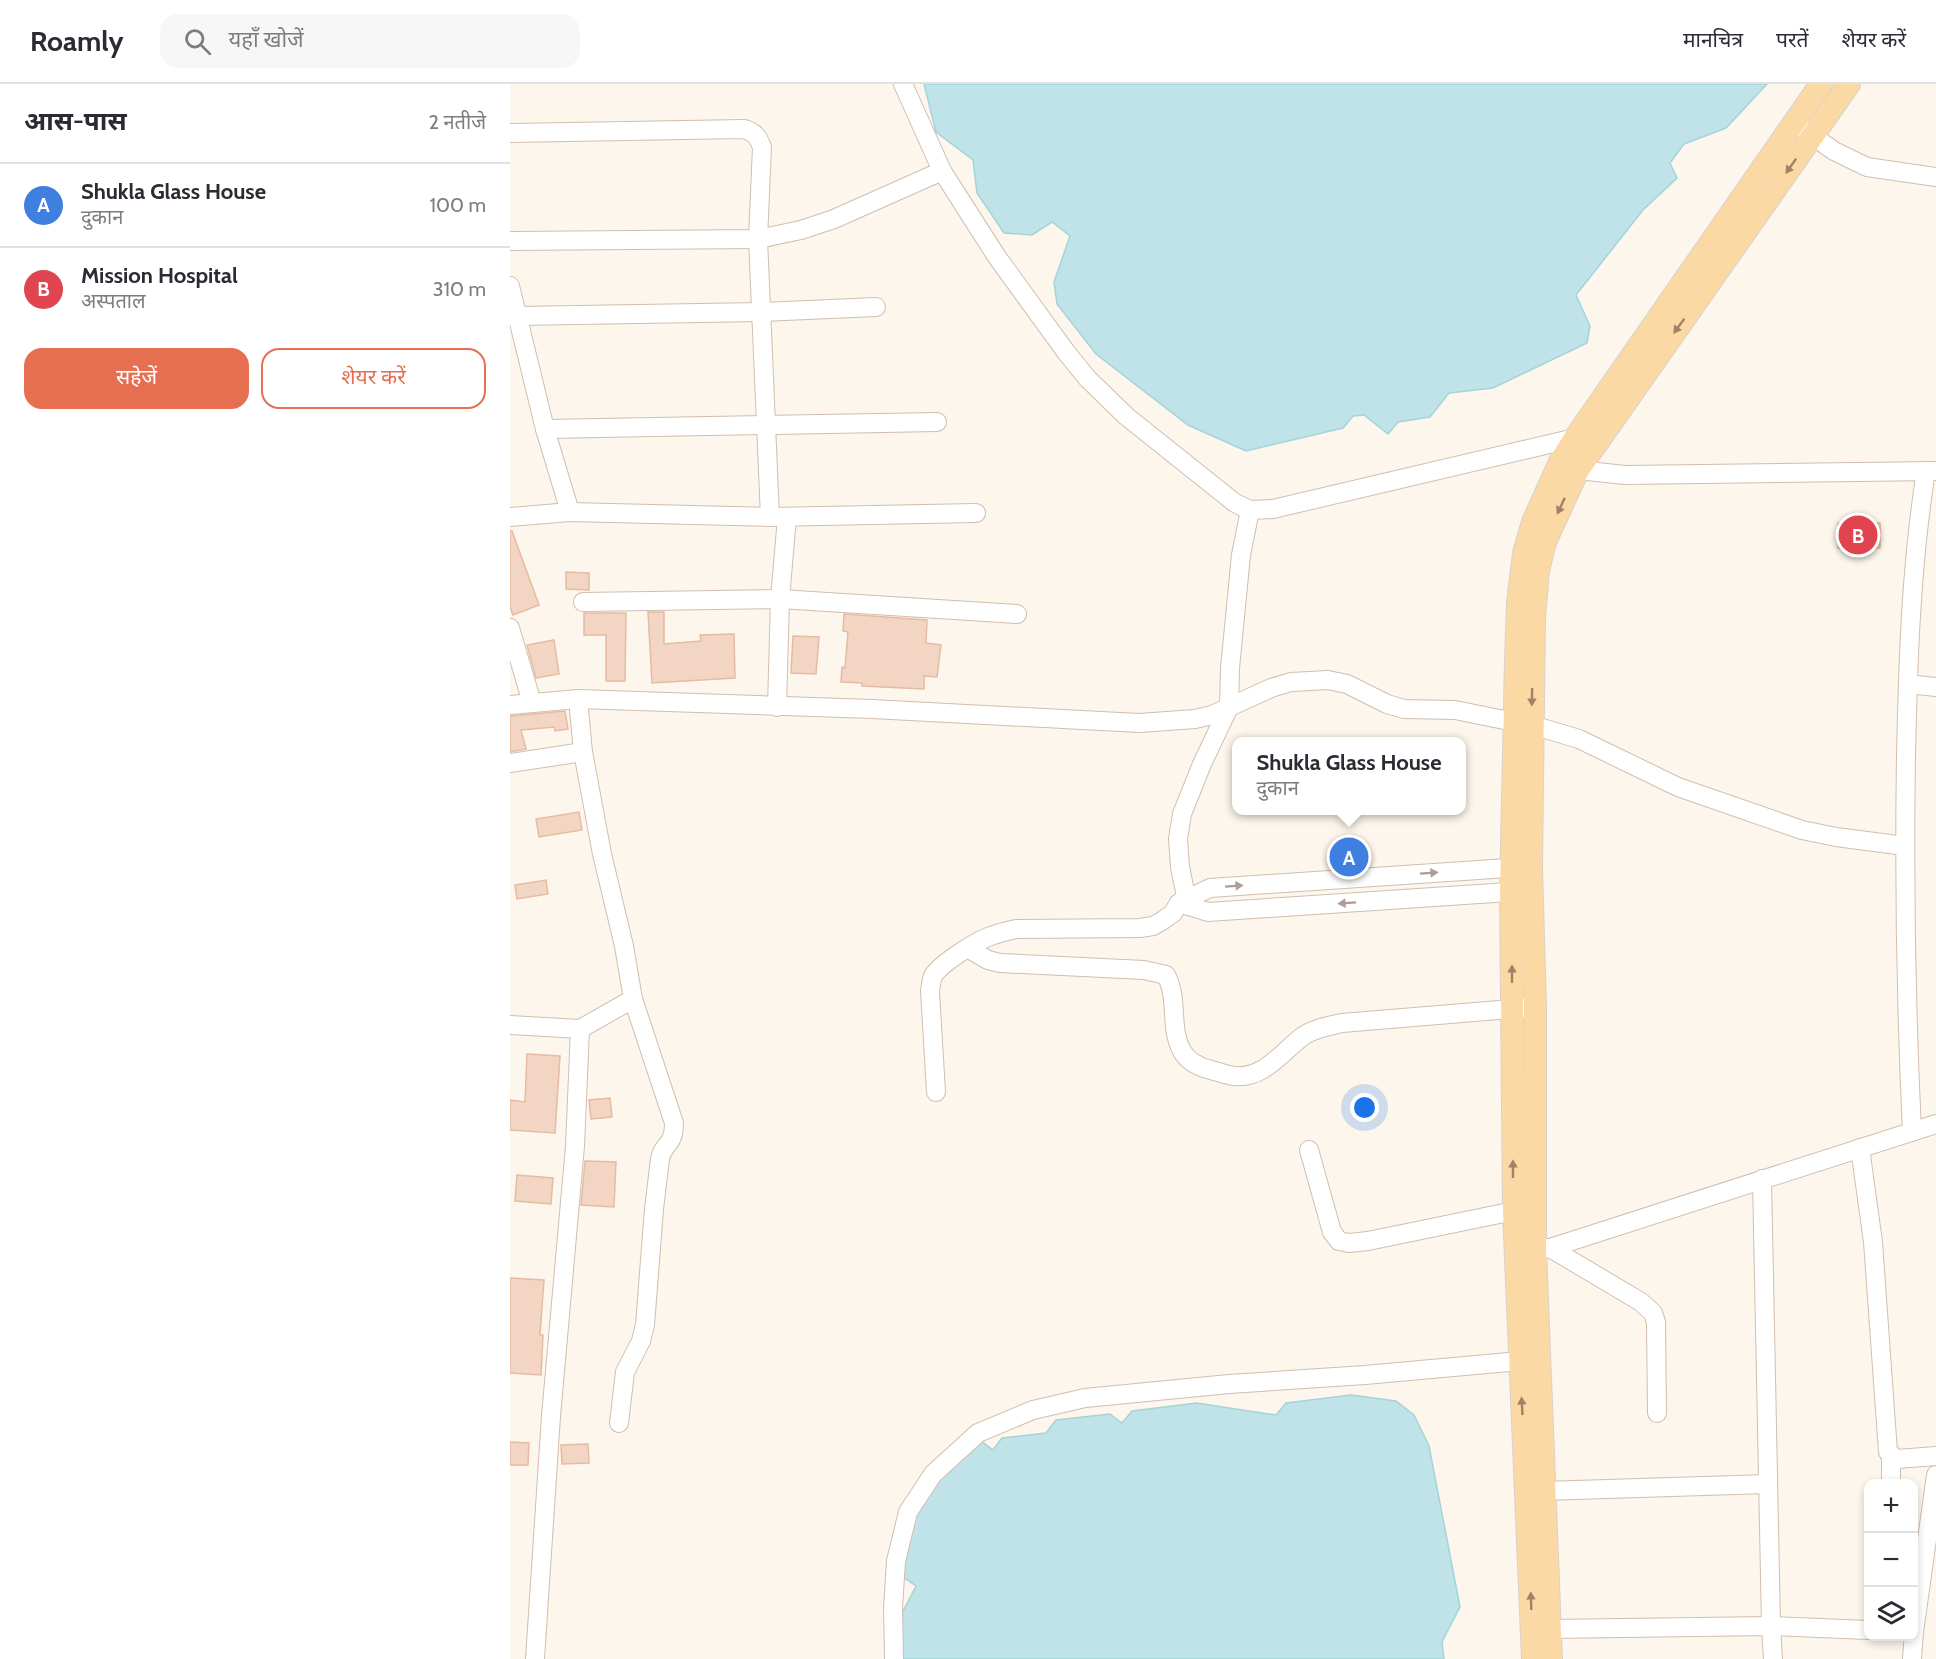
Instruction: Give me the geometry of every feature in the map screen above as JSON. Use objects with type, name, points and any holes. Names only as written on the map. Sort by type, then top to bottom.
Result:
[{"type":"main road","points":[[1551,1659],[1523,1007],[1521,868],[1523,723],[1518,603],[1524,553],[1533,522],[1821,84]]},
{"type":"main road","points":[[1585,441],[1849,84]]},
{"type":"main road","points":[[1523,1007],[1514,1211],[1533,1250],[1520,1361],[1533,1659]]},
{"type":"street","points":[[903,84],[942,171],[997,257],[1037,314],[1087,378],[1126,416],[1235,503],[1250,510],[1274,509],[1585,441]]},
{"type":"street","points":[[1795,122],[1812,137],[1834,151],[1867,167],[1936,177]]},
{"type":"street","points":[[510,133],[744,129],[753,131],[759,138],[762,147],[758,239],[765,424],[778,517],[780,599],[777,706]]},
{"type":"street","points":[[510,241],[758,239],[801,230],[856,210],[942,171]]},
{"type":"street","points":[[510,286],[545,429],[570,512]]},
{"type":"street","points":[[517,315],[761,312],[876,307]]},
{"type":"street","points":[[545,429],[937,422]]},
{"type":"street","points":[[1569,466],[1625,476],[1931,471],[1920,512],[1908,684],[1905,846],[1907,1026],[1912,1132]]},
{"type":"street","points":[[1184,903],[1178,839],[1182,814],[1229,707],[1230,668],[1241,555],[1250,510]]},
{"type":"street","points":[[510,517],[570,512],[778,517],[976,513]]},
{"type":"street","points":[[584,602],[780,599],[1017,614]]},
{"type":"street","points":[[510,627],[532,703]]},
{"type":"street","points":[[510,705],[578,699],[1139,723],[1195,719],[1290,682],[1328,680],[1347,684],[1387,704],[1404,709],[1455,710],[1523,723],[1580,738],[1686,790],[1792,826],[1836,837],[1905,846]]},
{"type":"street","points":[[1908,684],[1936,687]]},
{"type":"street","points":[[578,699],[583,752],[633,999],[674,1123],[674,1137],[661,1152],[645,1324],[641,1341],[625,1372],[619,1423]]},
{"type":"street","points":[[510,763],[583,752]]},
{"type":"street","points":[[936,1092],[931,981],[934,974],[942,967],[985,938],[1016,929],[1153,926],[1173,914],[1184,903],[1210,888],[1521,868]]},
{"type":"street","points":[[1184,903],[1208,912],[1521,891]]},
{"type":"street","points":[[969,949],[988,960],[1000,963],[1144,970],[1166,975],[1173,996],[1177,1037],[1187,1059],[1201,1067],[1234,1076],[1251,1074],[1267,1067],[1304,1035],[1316,1029],[1342,1023],[1523,1007]]},
{"type":"street","points":[[510,1025],[580,1029],[633,999]]},
{"type":"street","points":[[535,1659],[551,1416],[575,1146],[580,1029]]},
{"type":"street","points":[[1533,1250],[1936,1124]]},
{"type":"street","points":[[1860,1148],[1873,1242],[1891,1479]]},
{"type":"street","points":[[1309,1150],[1332,1232],[1339,1241],[1349,1243],[1368,1240],[1514,1211]]},
{"type":"street","points":[[1762,1179],[1773,1659]]},
{"type":"street","points":[[1533,1250],[1641,1302],[1653,1313],[1656,1322],[1657,1413]]},
{"type":"street","points":[[894,1659],[893,1608],[896,1561],[908,1512],[933,1474],[978,1433],[1034,1410],[1085,1398],[1520,1361]]},
{"type":"street","points":[[1891,1456],[1902,1459],[1936,1456]]},
{"type":"street","points":[[1918,1615],[1930,1565],[1936,1475]]},
{"type":"street","points":[[1543,1491],[1768,1484]]},
{"type":"street","points":[[1549,1629],[1771,1626],[1864,1630]]},
{"type":"street","points":[[1912,1659],[1913,1641]]},
{"type":"water","points":[[924,84],[1767,84],[1726,128],[1684,144],[1670,163],[1677,178],[1643,210],[1576,295],[1590,326],[1587,343],[1493,388],[1449,393],[1430,417],[1398,422],[1388,434],[1364,415],[1353,416],[1343,428],[1246,451],[1188,425],[1096,354],[1057,304],[1054,282],[1070,236],[1052,222],[1032,235],[1004,233],[977,193],[973,160],[936,132]]},
{"type":"water","points":[[1351,1395],[1396,1401],[1414,1415],[1429,1446],[1460,1607],[1442,1642],[1444,1659],[902,1659],[898,1621],[916,1586],[903,1577],[899,1544],[916,1498],[981,1441],[993,1450],[1002,1438],[1046,1433],[1056,1420],[1110,1414],[1122,1423],[1132,1411],[1197,1403],[1276,1415],[1286,1403]]},
{"type":"building","points":[[1838,523],[1880,523],[1880,548],[1838,548]]},
{"type":"building","points":[[510,531],[512,531],[539,605],[513,615],[510,607]]},
{"type":"building","points":[[566,572],[589,573],[589,590],[566,589]]},
{"type":"building","points":[[648,612],[664,612],[664,644],[701,641],[700,635],[734,634],[735,678],[652,683]]},
{"type":"building","points":[[584,613],[626,613],[625,681],[606,681],[606,635],[584,635]]},
{"type":"building","points":[[844,614],[927,620],[926,643],[941,645],[937,677],[924,676],[924,689],[862,686],[862,683],[841,682],[842,667],[845,668],[848,632],[843,631]]},
{"type":"building","points":[[793,636],[819,637],[816,674],[791,673]]},
{"type":"building","points":[[554,640],[559,674],[536,678],[527,645]]},
{"type":"building","points":[[565,711],[568,729],[555,731],[554,727],[521,730],[526,749],[510,752],[510,716]]},
{"type":"building","points":[[579,812],[582,830],[539,837],[536,819]]},
{"type":"building","points":[[546,880],[548,894],[517,899],[515,885]]},
{"type":"building","points":[[527,1054],[560,1056],[555,1133],[510,1130],[510,1100],[525,1102]]},
{"type":"building","points":[[610,1098],[612,1117],[591,1119],[589,1100]]},
{"type":"building","points":[[585,1161],[616,1162],[614,1207],[581,1205]]},
{"type":"building","points":[[517,1175],[553,1178],[551,1204],[515,1201]]},
{"type":"building","points":[[510,1278],[544,1280],[540,1335],[543,1335],[541,1375],[510,1373]]},
{"type":"building","points":[[510,1442],[529,1443],[528,1465],[510,1465]]},
{"type":"building","points":[[588,1444],[589,1463],[562,1464],[561,1445]]},
{"type":"place","name":"Mission Hospital","points":[[1858,535]]},
{"type":"place","name":"Shukla Glass House","points":[[1349,857]]}]
